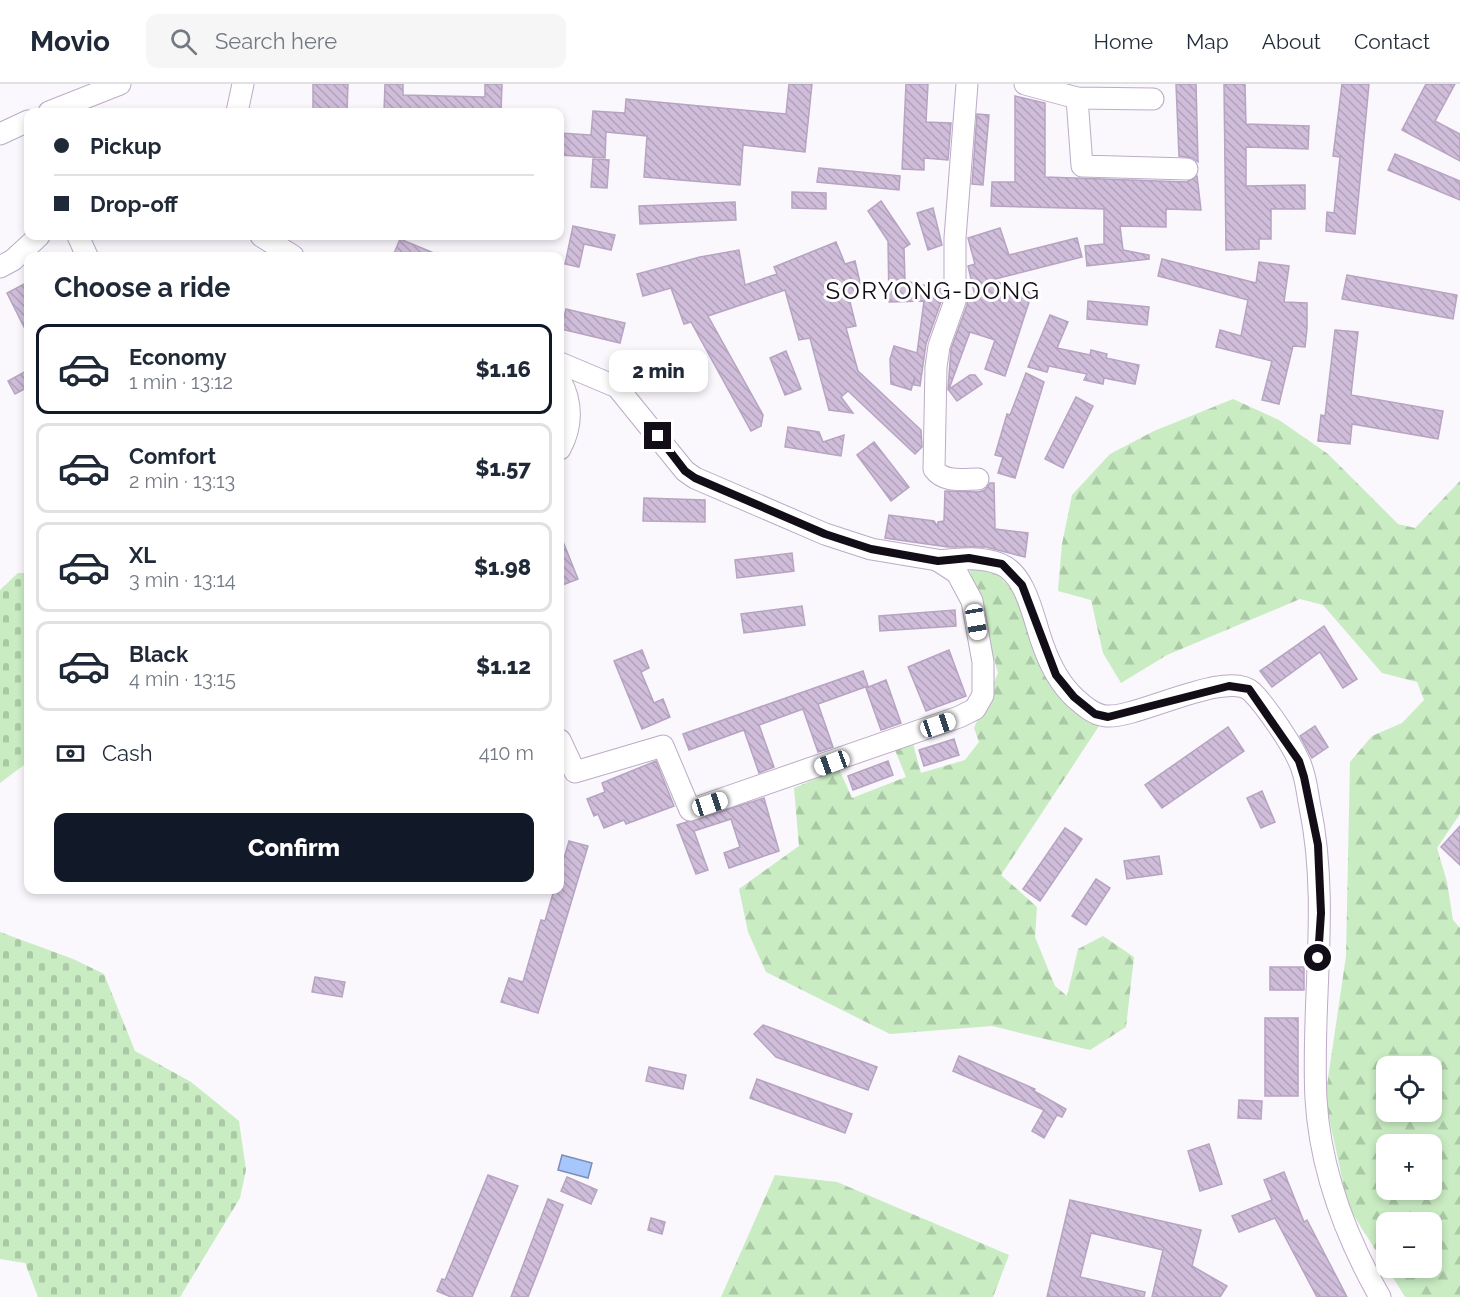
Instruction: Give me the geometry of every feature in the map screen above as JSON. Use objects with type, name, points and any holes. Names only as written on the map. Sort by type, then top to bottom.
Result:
[{"type":"street","points":[[75,107],[120,84]]},
{"type":"street","points":[[238,108],[243,84]]},
{"type":"street","points":[[967,84],[955,238],[955,301],[939,346],[936,368],[934,468],[938,474],[952,480],[978,479]]},
{"type":"street","points":[[1025,84],[1077,98],[1153,99]]},
{"type":"street","points":[[1077,98],[1082,166],[1187,168]]},
{"type":"street","points":[[0,134],[24,123]]},
{"type":"street","points":[[0,267],[13,260],[35,240]]},
{"type":"street","points":[[267,240],[287,252]]},
{"type":"street","points":[[564,365],[617,387],[685,471],[695,478],[825,534],[871,549],[938,561],[969,558],[1002,564],[1022,585],[1056,675],[1074,697],[1095,714],[1108,717],[1185,695],[1239,686],[1249,689],[1260,701],[1299,761],[1318,845],[1321,913],[1315,1025],[1316,1102],[1327,1170],[1350,1239],[1380,1297]]},
{"type":"street","points":[[564,394],[570,414],[568,434],[564,442]]},
{"type":"street","points":[[564,749],[574,772],[663,746],[690,810],[959,717],[975,709],[982,695],[982,662],[972,601],[957,573],[938,561]]},
{"type":"green space","points":[[1233,399],[1279,420],[1328,454],[1398,524],[1415,528],[1460,481],[1460,814],[1437,848],[1447,882],[1453,920],[1460,928],[1460,1297],[1405,1297],[1393,1278],[1442,1278],[1442,1212],[1376,1212],[1376,1251],[1348,1206],[1325,1099],[1346,956],[1350,762],[1372,736],[1402,723],[1424,700],[1417,682],[1382,673],[1323,605],[1300,599],[1167,655],[1121,683],[1103,653],[1091,600],[1058,591],[1062,544],[1072,495],[1110,454],[1154,431]]},
{"type":"green space","points":[[969,567],[993,570],[1012,589],[1086,714],[1099,726],[1001,875],[1037,907],[1035,937],[1055,986],[1067,996],[1078,949],[1103,936],[1134,957],[1126,1027],[1090,1050],[992,1026],[890,1034],[766,972],[748,932],[739,889],[799,846],[794,788],[839,769],[852,798],[906,777],[895,750],[913,744],[921,773],[965,760],[979,742],[974,728],[998,673]]},
{"type":"green space","points":[[18,573],[24,573],[24,765],[0,783],[0,590]]},
{"type":"green space","points":[[0,932],[73,959],[104,974],[135,1051],[191,1082],[239,1121],[246,1170],[240,1198],[180,1297],[38,1297],[25,1263],[0,1259]]},
{"type":"green space","points":[[775,1175],[837,1182],[1009,1255],[993,1297],[721,1297]]},
{"type":"water","points":[[562,1155],[592,1163],[588,1178],[558,1170]]},
{"type":"building","points":[[313,84],[348,84],[347,108],[313,108]]},
{"type":"building","points":[[385,84],[403,84],[403,95],[485,97],[485,84],[502,84],[501,108],[384,108]]},
{"type":"building","points":[[789,84],[812,84],[805,152],[743,145],[740,185],[644,177],[647,136],[606,132],[605,158],[564,155],[564,133],[591,135],[593,111],[625,113],[626,99],[786,114]]},
{"type":"building","points":[[906,84],[928,84],[926,122],[951,123],[948,160],[924,158],[924,170],[902,169]]},
{"type":"building","points":[[1176,84],[1196,84],[1198,162],[1193,158],[1179,156]]},
{"type":"building","points":[[1224,84],[1245,84],[1246,124],[1309,126],[1308,149],[1246,147],[1246,186],[1305,185],[1305,209],[1271,209],[1271,239],[1259,239],[1259,249],[1226,250]]},
{"type":"building","points":[[1342,84],[1369,84],[1355,234],[1326,231],[1327,212],[1334,213],[1340,157],[1333,156]]},
{"type":"building","points":[[1426,84],[1455,84],[1435,121],[1460,134],[1460,161],[1402,130]]},
{"type":"building","points":[[1015,96],[1045,103],[1045,177],[1187,182],[1197,176],[1201,210],[1166,209],[1166,227],[1120,226],[1123,250],[1149,255],[1149,259],[1087,266],[1085,246],[1104,244],[1104,209],[991,206],[992,182],[1015,182]]},
{"type":"building","points":[[977,114],[989,115],[983,185],[972,184]]},
{"type":"building","points":[[1395,154],[1460,181],[1460,200],[1388,170]]},
{"type":"building","points":[[593,159],[609,160],[607,188],[591,187]]},
{"type":"building","points":[[819,168],[900,176],[899,190],[817,182]]},
{"type":"building","points":[[792,192],[826,193],[826,209],[792,208]]},
{"type":"building","points":[[881,201],[910,244],[904,248],[905,281],[942,289],[942,299],[926,344],[920,386],[914,385],[915,376],[911,390],[891,384],[890,359],[894,346],[917,353],[924,301],[889,302],[888,241],[868,211]]},
{"type":"building","points":[[735,202],[736,220],[640,224],[639,206]]},
{"type":"building","points":[[933,208],[942,245],[928,250],[917,213]]},
{"type":"building","points":[[573,226],[615,235],[611,250],[584,244],[579,267],[565,264]]},
{"type":"building","points":[[1000,228],[1009,255],[1077,238],[1082,257],[991,280],[1032,293],[1005,376],[985,369],[995,340],[970,332],[949,389],[970,375],[975,375],[982,384],[957,401],[948,389],[951,349],[967,305],[968,294],[975,296],[968,266],[975,264],[968,238]]},
{"type":"building","points":[[400,240],[402,240],[431,252],[395,252]]},
{"type":"building","points":[[836,242],[845,264],[855,261],[863,295],[849,298],[856,326],[846,328],[858,371],[921,430],[922,447],[915,454],[848,391],[841,397],[853,413],[829,410],[810,338],[799,340],[785,290],[708,316],[763,415],[761,426],[751,431],[691,322],[684,324],[671,288],[643,296],[637,274],[700,257],[739,250],[745,285],[777,274],[774,267]]},
{"type":"building","points":[[1162,259],[1256,283],[1259,262],[1289,266],[1284,302],[1307,303],[1307,329],[1305,347],[1293,346],[1279,404],[1262,400],[1272,361],[1216,347],[1220,330],[1241,336],[1248,300],[1158,276]]},
{"type":"building","points":[[1347,275],[1457,295],[1453,319],[1342,299]]},
{"type":"building","points":[[24,284],[24,327],[7,293]]},
{"type":"building","points":[[1088,301],[1149,307],[1147,325],[1087,319]]},
{"type":"building","points":[[566,309],[625,323],[620,343],[564,330]]},
{"type":"building","points":[[1050,315],[1068,322],[1057,348],[1090,355],[1091,350],[1107,354],[1106,358],[1139,365],[1135,384],[1104,378],[1103,384],[1084,380],[1087,374],[1049,366],[1047,372],[1028,367]]},
{"type":"building","points":[[1335,330],[1358,332],[1351,395],[1443,411],[1438,439],[1352,424],[1350,444],[1318,441],[1321,415],[1325,416]]},
{"type":"building","points":[[786,351],[801,389],[785,395],[770,358]]},
{"type":"building","points":[[24,372],[24,389],[15,394],[8,381]]},
{"type":"building","points":[[1026,373],[1044,382],[1015,478],[998,473],[1003,457],[995,455],[1007,414],[1010,415]]},
{"type":"building","points":[[1076,397],[1093,406],[1063,468],[1045,459]]},
{"type":"building","points":[[788,427],[819,432],[823,442],[844,435],[841,456],[785,447]]},
{"type":"building","points":[[874,442],[909,487],[891,501],[857,455]]},
{"type":"building","points":[[990,483],[994,483],[995,529],[1028,533],[1025,557],[986,547],[948,547],[885,538],[889,515],[934,521],[938,527],[938,522],[944,521],[945,491],[979,492],[985,490]]},
{"type":"building","points":[[644,498],[705,500],[705,522],[643,521]]},
{"type":"building","points":[[564,544],[578,579],[564,584]]},
{"type":"building","points":[[792,553],[794,571],[737,578],[735,560]]},
{"type":"building","points":[[802,606],[805,625],[744,633],[741,614]]},
{"type":"building","points":[[955,610],[956,626],[880,631],[879,616]]},
{"type":"building","points":[[1324,626],[1357,679],[1343,688],[1320,652],[1272,687],[1260,671]]},
{"type":"building","points":[[642,650],[649,668],[641,672],[654,703],[663,699],[670,717],[642,729],[614,661]]},
{"type":"building","points":[[949,650],[966,696],[926,711],[908,667]]},
{"type":"building","points":[[863,671],[868,686],[818,704],[833,747],[818,752],[803,709],[759,725],[774,767],[759,773],[744,730],[689,750],[683,734]]},
{"type":"building","points":[[886,680],[901,723],[881,730],[866,688]]},
{"type":"building","points":[[1315,726],[1328,747],[1312,758],[1300,736]]},
{"type":"building","points":[[1228,727],[1244,751],[1162,808],[1145,785]]},
{"type":"building","points":[[954,739],[959,755],[924,766],[919,750]]},
{"type":"building","points":[[656,761],[674,806],[626,824],[624,820],[604,828],[598,814],[594,816],[587,799],[605,792],[602,783]]},
{"type":"building","points":[[888,761],[893,775],[853,790],[848,776]]},
{"type":"building","points":[[1262,791],[1275,822],[1261,828],[1247,798]]},
{"type":"building","points":[[764,798],[779,851],[729,868],[724,853],[740,847],[731,819],[694,831],[708,870],[696,874],[677,825]]},
{"type":"building","points":[[1460,826],[1460,865],[1441,847]]},
{"type":"building","points":[[1065,828],[1082,839],[1040,901],[1023,889]]},
{"type":"building","points":[[569,841],[588,846],[538,1013],[501,1002],[509,978],[523,982],[541,920],[545,921],[553,894],[564,894],[564,858]]},
{"type":"building","points":[[1159,856],[1162,874],[1127,879],[1124,861]]},
{"type":"building","points":[[1096,879],[1110,888],[1086,925],[1072,916]]},
{"type":"building","points":[[1270,967],[1304,967],[1304,990],[1270,990]]},
{"type":"building","points":[[315,977],[345,982],[342,997],[312,992]]},
{"type":"building","points":[[1265,1018],[1298,1018],[1298,1096],[1265,1096]]},
{"type":"building","points":[[763,1025],[877,1067],[868,1090],[776,1057],[754,1034]]},
{"type":"building","points":[[959,1056],[1035,1089],[1034,1091],[1066,1109],[1062,1117],[1057,1115],[1044,1138],[1032,1131],[1044,1110],[953,1071]]},
{"type":"building","points":[[649,1067],[686,1075],[683,1089],[646,1081]]},
{"type":"building","points":[[757,1079],[852,1114],[845,1133],[750,1098]]},
{"type":"building","points":[[1239,1100],[1262,1101],[1261,1119],[1238,1118]]},
{"type":"building","points":[[1209,1144],[1222,1184],[1200,1191],[1188,1151]]},
{"type":"building","points":[[1284,1172],[1304,1222],[1307,1220],[1347,1297],[1317,1297],[1275,1218],[1239,1232],[1232,1216],[1272,1200],[1264,1180]]},
{"type":"building","points":[[488,1175],[518,1186],[472,1297],[451,1297],[437,1291],[442,1279],[445,1280]]},
{"type":"building","points":[[567,1177],[597,1190],[591,1204],[561,1191]]},
{"type":"building","points":[[548,1199],[563,1205],[543,1259],[528,1297],[511,1297]]},
{"type":"building","points":[[1070,1200],[1201,1230],[1192,1266],[1227,1286],[1220,1297],[1152,1297],[1163,1250],[1091,1233],[1080,1277],[1145,1292],[1144,1297],[1047,1297]]},
{"type":"building","points":[[651,1218],[665,1222],[662,1234],[648,1230]]},
{"type":"district","name":"SORYONG-DONG","points":[[933,291]]},
{"type":"route","points":[[658,436],[685,471],[695,478],[766,506],[825,534],[871,549],[938,561],[969,558],[1002,564],[1022,585],[1056,675],[1074,697],[1095,714],[1108,717],[1185,695],[1229,686],[1249,689],[1260,701],[1299,761],[1304,777],[1318,845],[1321,913],[1318,958]]}]
